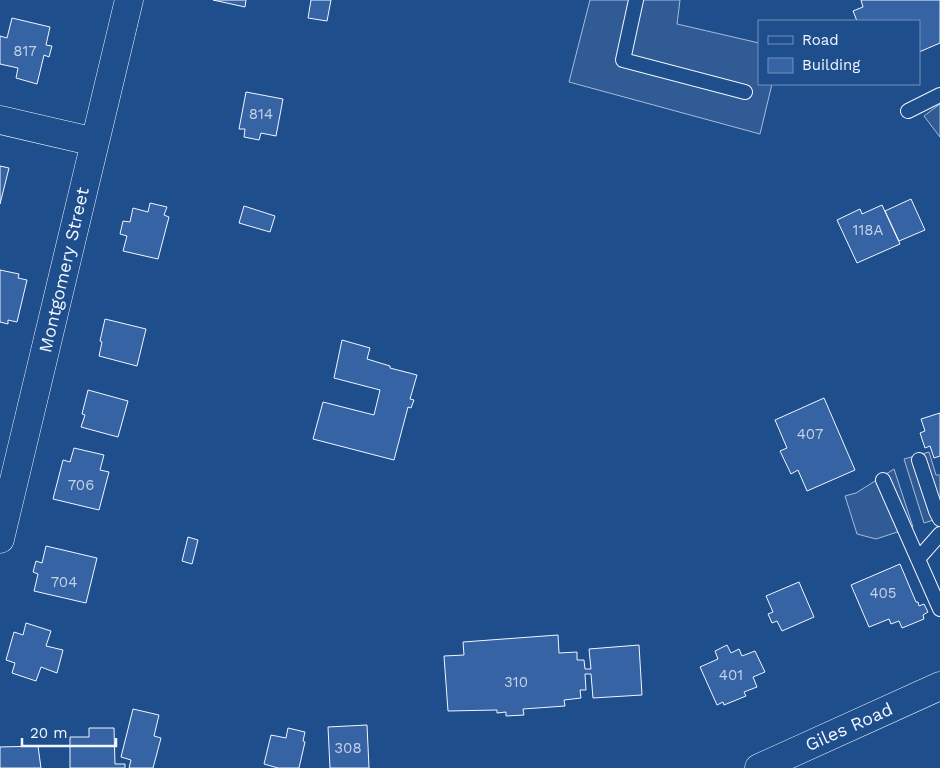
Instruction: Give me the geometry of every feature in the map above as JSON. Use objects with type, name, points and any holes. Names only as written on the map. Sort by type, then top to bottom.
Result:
[{"type":"street","name":"Montgomery Street","points":[[0,539],[129,0]]},
{"type":"street","points":[[0,120],[94,142]]},
{"type":"street","name":"Giles Road","points":[[771,765],[940,686]]},
{"type":"lane","points":[[636,0],[623,60],[745,92]]},
{"type":"lane","points":[[908,111],[940,95]]},
{"type":"lane","points":[[919,460],[940,519]]},
{"type":"lane","points":[[883,480],[940,609]]},
{"type":"lane","points":[[918,559],[940,534]]},
{"type":"shaded area","points":[[590,0],[680,0],[677,24],[758,43],[758,85],[772,85],[760,134],[569,82]]},
{"type":"shaded area","points":[[940,104],[940,137],[924,116]]},
{"type":"shaded area","points":[[929,452],[936,475],[940,475],[940,518],[924,523],[904,459]]},
{"type":"shaded area","points":[[894,469],[913,527],[876,539],[857,534],[845,496],[856,493]]},
{"type":"building","points":[[213,0],[246,0],[245,7]]},
{"type":"building","points":[[311,0],[331,0],[327,21],[308,18]]},
{"type":"building","points":[[861,0],[940,0],[940,43],[920,52],[920,20],[857,20],[853,11],[863,7]]},
{"type":"building","points":[[12,18],[50,27],[46,45],[52,46],[49,57],[44,55],[37,84],[16,78],[18,68],[0,64],[0,36],[7,38]]},
{"type":"building","points":[[246,92],[283,99],[276,136],[261,133],[259,140],[244,137],[245,129],[239,129]]},
{"type":"building","points":[[0,166],[9,168],[0,204]]},
{"type":"building","points":[[911,199],[925,230],[899,241],[885,211]]},
{"type":"building","points":[[150,203],[167,207],[164,215],[169,217],[158,259],[123,251],[127,236],[120,234],[123,221],[130,222],[133,208],[148,212]]},
{"type":"building","points":[[882,205],[900,244],[857,263],[837,220],[860,209],[862,214]]},
{"type":"building","points":[[244,206],[275,216],[270,232],[239,223]]},
{"type":"building","points":[[0,270],[19,274],[18,278],[27,280],[17,322],[8,320],[8,324],[0,322]]},
{"type":"building","points":[[105,319],[146,329],[137,366],[99,356]]},
{"type":"building","points":[[342,340],[370,348],[367,359],[390,366],[390,368],[417,375],[410,399],[414,400],[411,408],[408,407],[394,460],[313,439],[323,402],[374,415],[380,390],[334,378]]},
{"type":"building","points":[[88,390],[128,401],[118,437],[81,427],[85,415],[82,414]]},
{"type":"building","points":[[824,398],[855,470],[807,491],[798,470],[791,474],[780,451],[787,448],[775,420]]},
{"type":"building","points":[[940,413],[940,456],[934,458],[930,446],[925,448],[920,433],[925,431],[921,419]]},
{"type":"building","points":[[74,448],[104,455],[100,470],[109,472],[99,510],[53,499],[63,460],[70,462]]},
{"type":"building","points":[[188,537],[198,540],[192,564],[182,561]]},
{"type":"building","points":[[46,546],[97,558],[86,603],[34,591],[38,574],[33,572],[36,561],[42,563]]},
{"type":"building","points":[[900,564],[916,602],[918,602],[919,606],[924,604],[928,612],[923,615],[924,619],[902,628],[899,621],[891,624],[889,619],[869,627],[851,585]]},
{"type":"building","points":[[799,582],[814,617],[782,631],[777,621],[772,623],[768,614],[773,612],[766,596]]},
{"type":"building","points":[[26,623],[51,631],[46,646],[63,650],[57,673],[41,667],[36,681],[12,673],[15,663],[6,660],[14,632],[23,635]]},
{"type":"building","points":[[558,635],[559,653],[577,652],[577,660],[584,660],[585,669],[591,669],[589,649],[639,645],[642,695],[593,698],[591,674],[585,674],[586,690],[580,690],[581,698],[564,700],[565,706],[523,709],[524,715],[506,716],[506,712],[497,713],[497,710],[448,711],[444,656],[464,655],[463,642]]},
{"type":"building","points":[[727,645],[731,653],[739,649],[742,656],[755,651],[765,672],[753,677],[757,687],[744,692],[746,696],[724,705],[723,702],[717,705],[700,667],[718,659],[715,651]]},
{"type":"building","points":[[133,709],[159,715],[154,736],[161,738],[153,768],[129,768],[131,760],[121,757]]},
{"type":"building","points":[[367,725],[369,768],[330,768],[328,727]]},
{"type":"building","points":[[89,728],[114,728],[115,764],[125,764],[125,768],[70,768],[70,737],[89,737]]},
{"type":"building","points":[[288,728],[305,732],[303,741],[305,742],[299,768],[278,768],[264,764],[271,735],[286,738]]},
{"type":"building","points":[[38,746],[41,768],[0,768],[0,747]]}]
